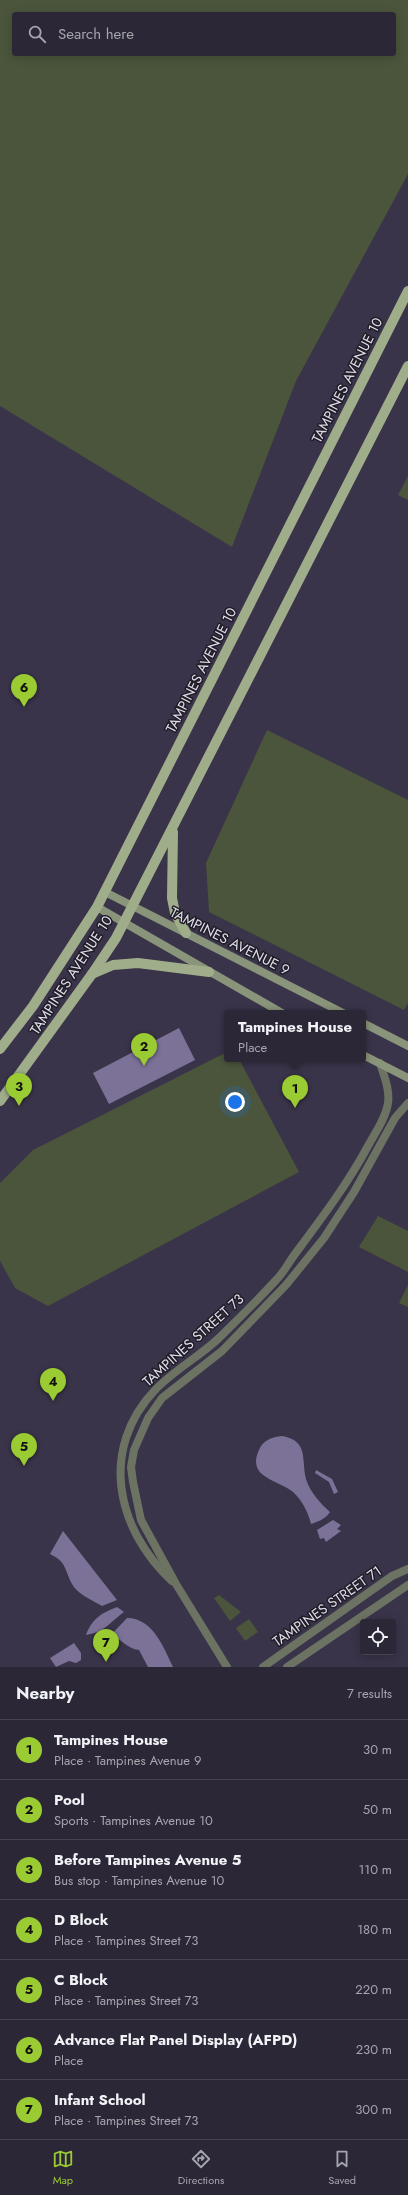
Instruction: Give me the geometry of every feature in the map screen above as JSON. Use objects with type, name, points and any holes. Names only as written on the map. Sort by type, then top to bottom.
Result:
[{"type":"main road","name":"TAMPINES AVENUE 10","points":[[0,1049],[33,1006],[97,907],[408,291]]},
{"type":"main road","name":"TAMPINES AVENUE 10","points":[[0,1101],[92,974],[116,938],[408,366]]},
{"type":"main road","points":[[173,828],[172,898],[175,913],[186,933]]},
{"type":"main road","name":"TAMPINES AVENUE 9","points":[[105,892],[338,1010]]},
{"type":"main road","points":[[97,907],[277,1010]]},
{"type":"main road","points":[[92,974],[113,965],[138,963],[209,972]]},
{"type":"main road","points":[[366,1025],[408,1046]]},
{"type":"main road","points":[[366,1056],[408,1078]]},
{"type":"street","name":"TAMPINES STREET 73","points":[[176,1584],[158,1568],[130,1522],[124,1504],[119,1466],[123,1445],[129,1428],[139,1410],[154,1391],[215,1342],[278,1278],[345,1187],[377,1129],[388,1105],[389,1095],[380,1063]]},
{"type":"street","name":"TAMPINES STREET 73","points":[[227,1667],[176,1584],[141,1520],[136,1500],[131,1467],[140,1434],[148,1418],[162,1398],[222,1351],[286,1285],[324,1238],[354,1192],[395,1118],[408,1103]]},
{"type":"street","name":"TAMPINES STREET 71","points":[[263,1667],[392,1576],[408,1569]]},
{"type":"street","name":"TAMPINES STREET 71","points":[[287,1667],[408,1585]]},
{"type":"green space","points":[[0,0],[408,0],[408,174],[296,381],[232,547],[0,406]]},
{"type":"green space","points":[[408,476],[408,500],[398,495]]},
{"type":"green space","points":[[267,730],[408,800],[408,1003],[404,1010],[209,912],[206,863]]},
{"type":"green space","points":[[224,1054],[224,1062],[241,1062],[299,1172],[48,1306],[15,1288],[0,1261],[0,1183],[33,1150]]},
{"type":"green space","points":[[378,1216],[408,1231],[408,1272],[359,1247]]},
{"type":"green space","points":[[408,1285],[408,1307],[399,1303]]},
{"type":"green space","points":[[219,1595],[241,1612],[230,1621],[214,1598]]},
{"type":"green space","points":[[249,1619],[258,1632],[245,1641],[236,1628]]},
{"type":"shaded area","points":[[179,1028],[195,1060],[109,1104],[93,1073]]},
{"type":"shaded area","points":[[282,1436],[291,1438],[300,1447],[308,1484],[316,1497],[330,1512],[317,1522],[311,1524],[304,1506],[293,1492],[266,1477],[257,1467],[256,1459],[259,1450],[265,1441]]},
{"type":"shaded area","points":[[316,1470],[332,1479],[338,1492],[334,1494],[329,1482],[315,1473]]},
{"type":"shaded area","points":[[333,1520],[341,1525],[337,1529],[341,1531],[326,1542],[324,1538],[320,1539],[317,1530]]},
{"type":"shaded area","points":[[63,1531],[117,1600],[102,1606],[74,1588],[62,1563],[50,1554]]},
{"type":"shaded area","points":[[117,1607],[124,1612],[98,1632],[86,1635],[88,1629],[98,1617]]},
{"type":"shaded area","points":[[127,1618],[136,1619],[151,1628],[161,1643],[173,1667],[148,1667],[139,1650],[131,1648],[111,1635]]},
{"type":"shaded area","points":[[74,1643],[81,1653],[81,1660],[76,1663],[69,1661],[56,1667],[50,1658]]},
{"type":"place","name":"Advance Flat Panel Display (AFPD)","points":[[24,707]]},
{"type":"place","name":"Pool","points":[[144,1066]]},
{"type":"place","name":"Before Tampines Avenue 5","points":[[19,1106]]},
{"type":"place","name":"Tampines House","points":[[295,1108]]},
{"type":"place","name":"D Block","points":[[53,1401]]},
{"type":"place","name":"C Block","points":[[24,1466]]},
{"type":"place","name":"Infant School","points":[[106,1662]]}]
